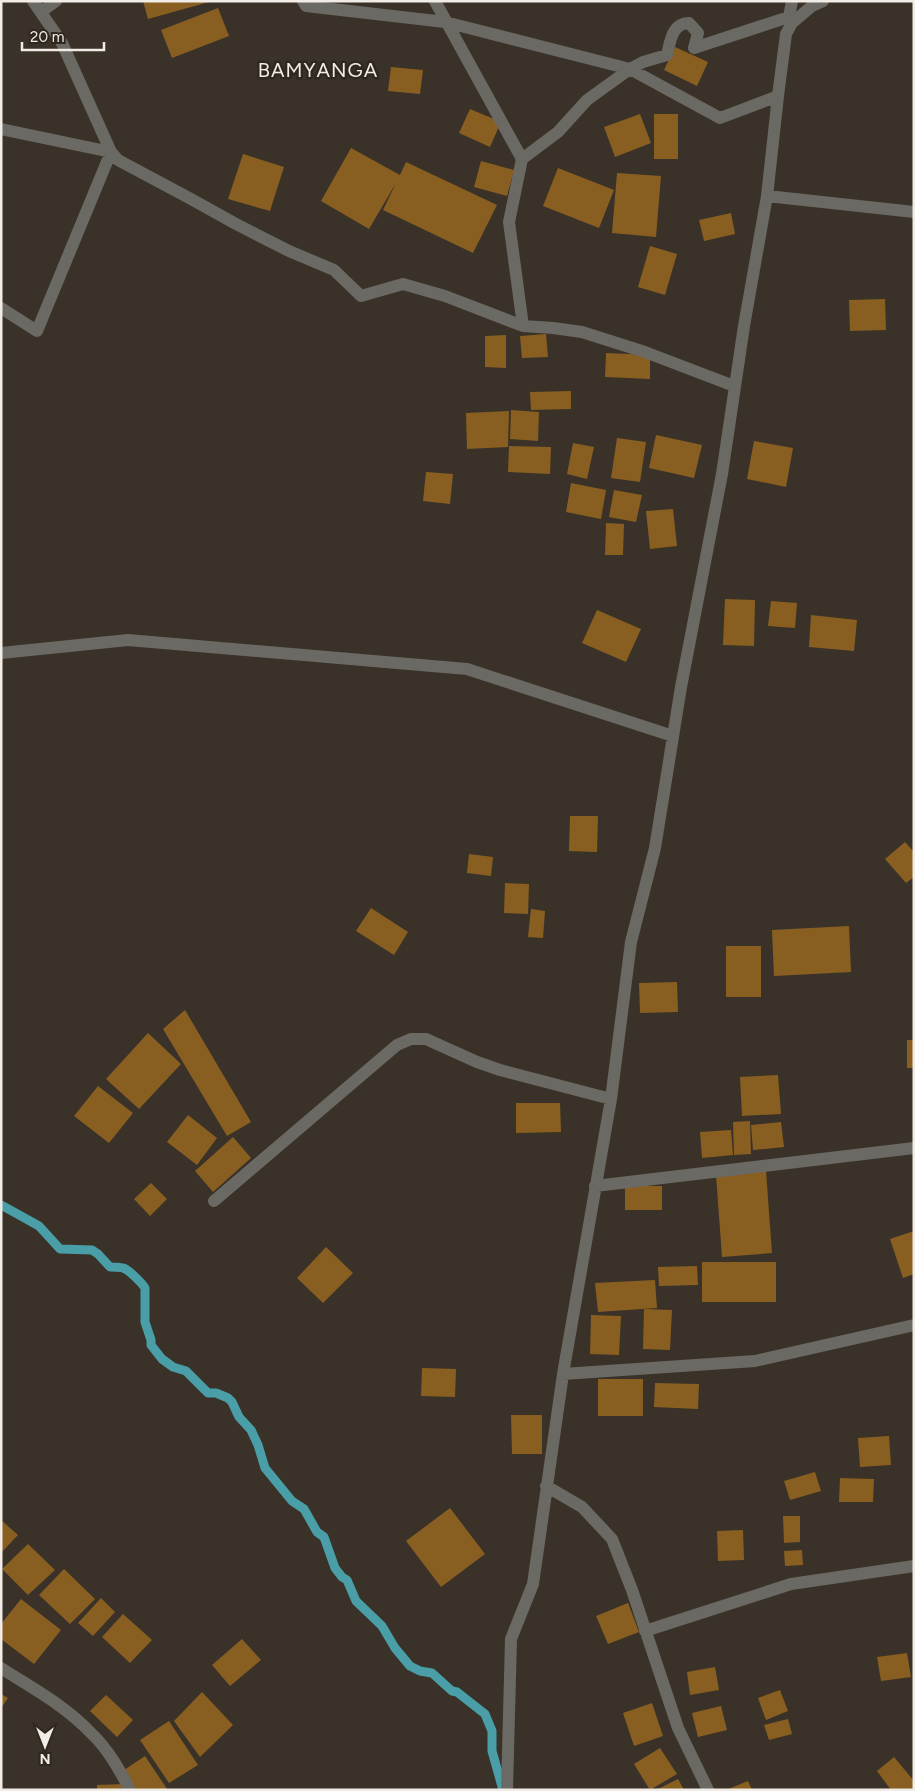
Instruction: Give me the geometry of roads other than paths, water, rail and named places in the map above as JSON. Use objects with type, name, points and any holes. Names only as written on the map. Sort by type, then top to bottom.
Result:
[{"type":"street","points":[[33,1],[62,43],[111,152],[118,160],[289,251],[334,270],[361,296],[403,284],[446,296],[523,326],[582,332],[645,352],[734,386]]},
{"type":"street","points":[[41,12],[56,1]]},
{"type":"street","points":[[303,1],[306,6],[445,22],[630,68],[720,118],[778,96]]},
{"type":"street","points":[[435,1],[522,158],[509,222],[523,326]]},
{"type":"street","points":[[522,158],[558,132],[587,100],[630,68],[666,55],[675,30],[683,24],[688,24],[698,33],[694,48],[789,17],[792,1]]},
{"type":"street","points":[[507,1790],[511,1639],[533,1584],[563,1374],[611,1099],[631,942],[655,848],[681,687],[722,474],[734,386],[768,196],[786,34],[792,23],[812,6],[823,1]]},
{"type":"street","points":[[1,129],[111,152]]},
{"type":"street","points":[[1,308],[37,331],[111,152]]},
{"type":"street","points":[[768,196],[914,212]]},
{"type":"street","points":[[1,653],[128,640],[467,669],[673,736]]},
{"type":"street","points":[[214,1201],[397,1045],[412,1039],[426,1039],[477,1062],[500,1070],[611,1099]]},
{"type":"street","points":[[596,1186],[914,1148]]},
{"type":"street","points":[[563,1374],[755,1361],[914,1324]]},
{"type":"street","points":[[546,1486],[582,1507],[612,1539],[632,1590],[644,1631],[678,1728],[708,1790]]},
{"type":"street","points":[[644,1631],[791,1584],[914,1566]]},
{"type":"street","points":[[1,1668],[62,1707],[92,1733],[118,1766],[130,1790]]},
{"type":"waterway","points":[[1,1205],[39,1226],[60,1249],[92,1250],[110,1267],[125,1269],[141,1283],[145,1288],[145,1322],[151,1345],[162,1359],[173,1367],[186,1371],[208,1393],[216,1393],[228,1398],[232,1402],[239,1417],[251,1430],[265,1468],[292,1501],[304,1509],[317,1532],[324,1537],[335,1568],[347,1580],[356,1601],[382,1626],[395,1648],[410,1666],[420,1671],[432,1673],[452,1691],[457,1692],[485,1714],[492,1731],[492,1751],[503,1790]]},
{"type":"district","name":"BAMYANGA","points":[[318,70]]}]
